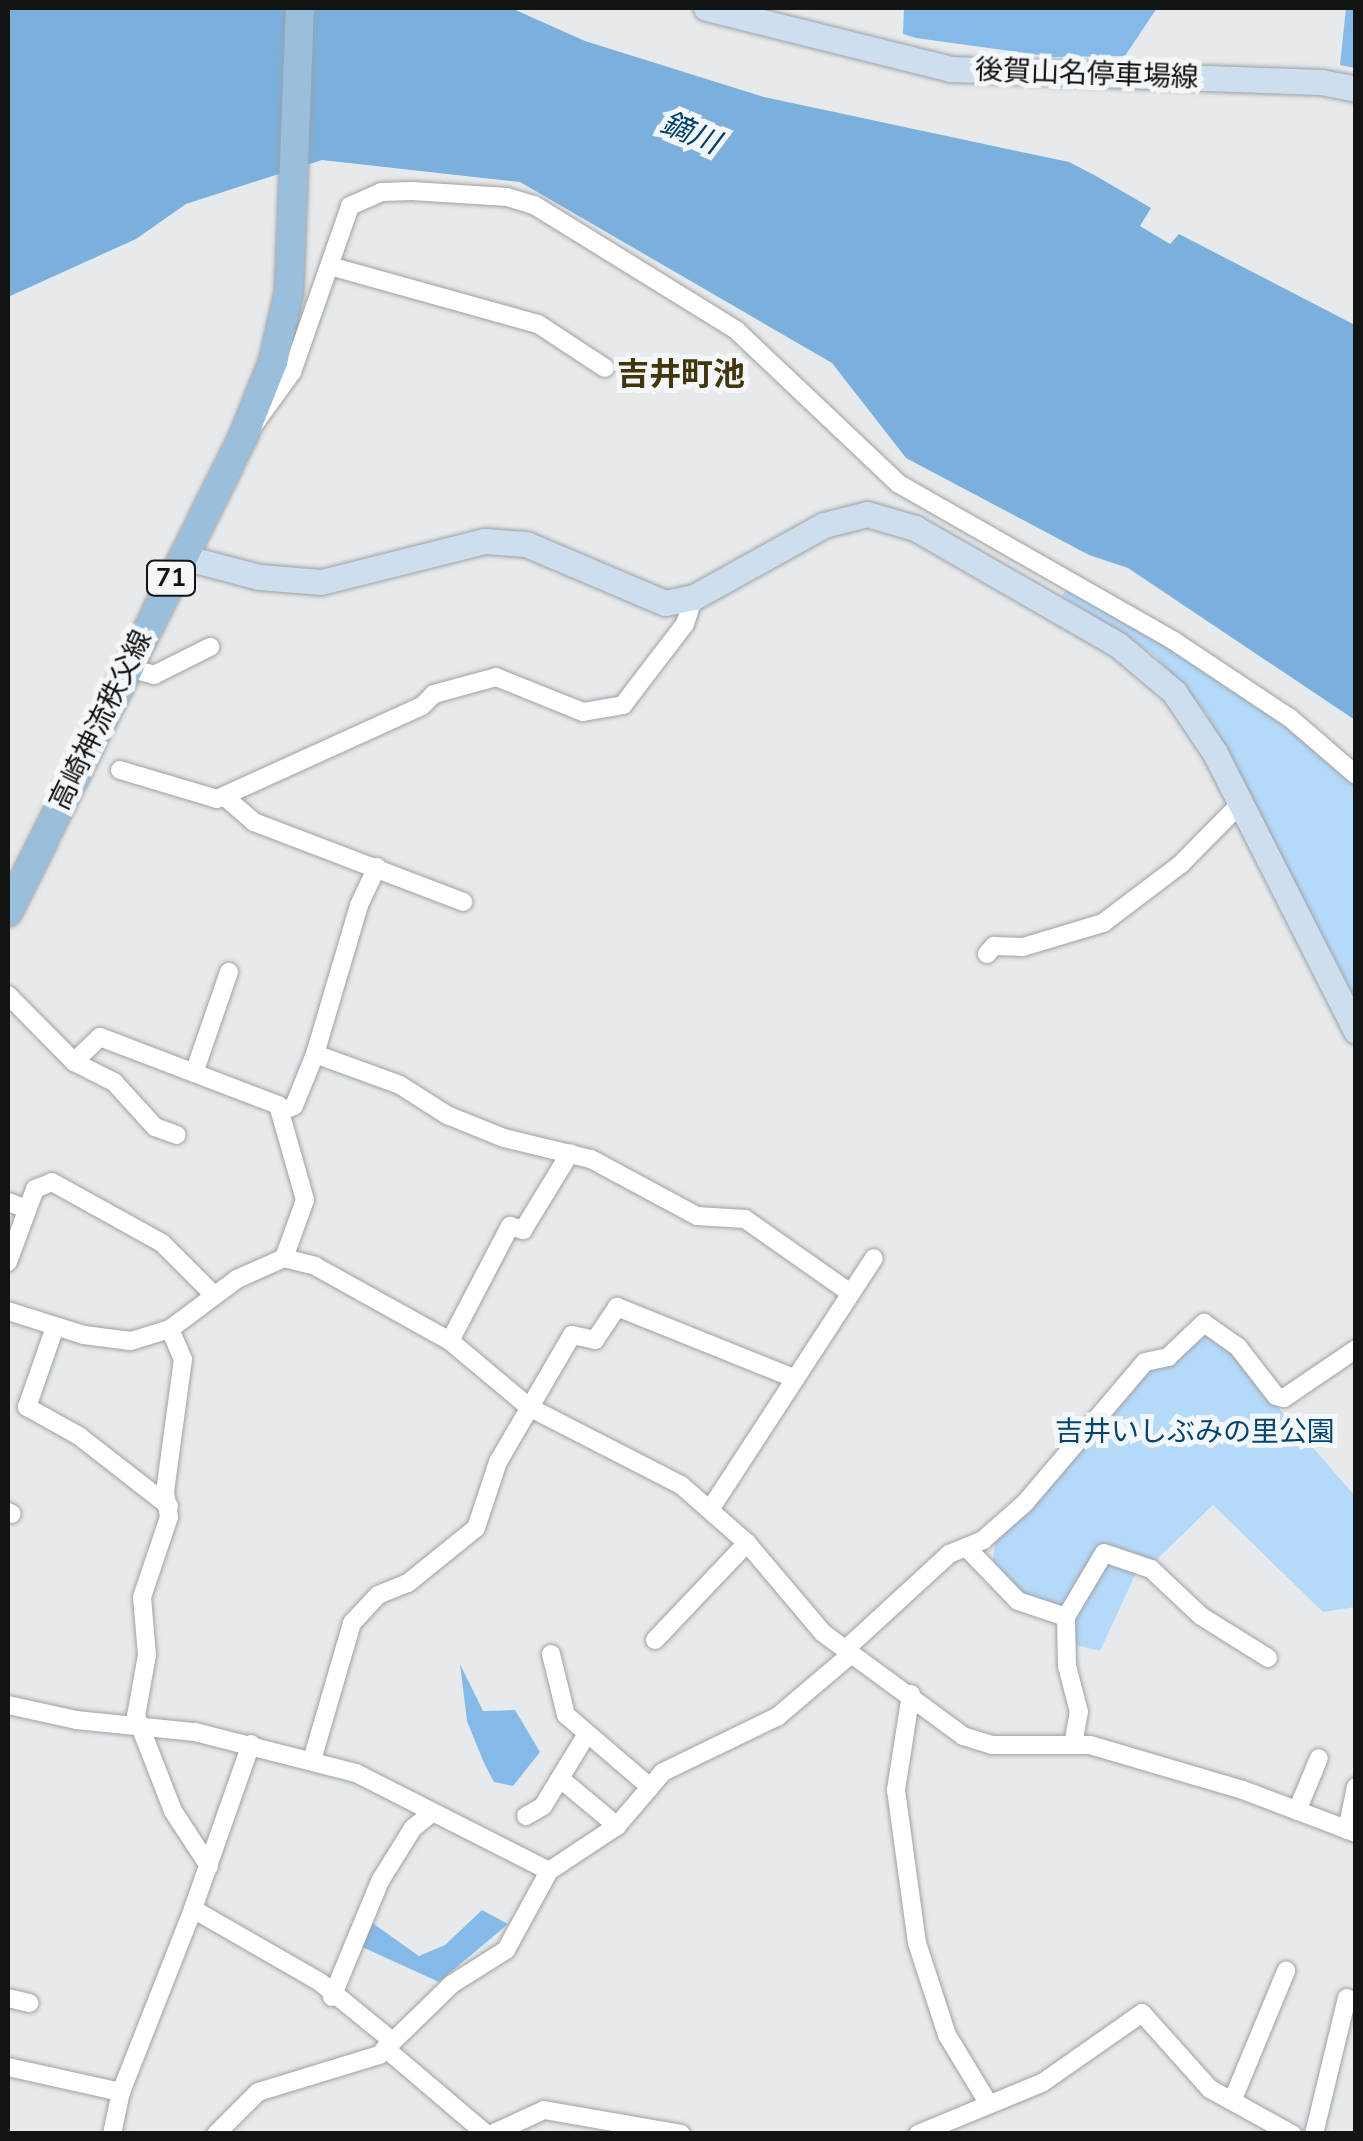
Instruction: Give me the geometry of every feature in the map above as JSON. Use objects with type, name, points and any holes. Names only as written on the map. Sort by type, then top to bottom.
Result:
[{"type":"main road","name":"高崎神流秩父線","points":[[8,912],[125,667],[243,438],[280,340],[293,231],[300,8]]},
{"type":"street","name":"後賀山名停車場線","points":[[706,8],[950,69],[1320,82],[1356,88]]},
{"type":"street","points":[[243,438],[288,381],[330,266],[344,214],[381,192],[507,196],[534,205],[736,330],[899,484],[1174,640],[1290,718],[1356,774]]},
{"type":"street","points":[[330,266],[538,324],[605,368]]},
{"type":"street","points":[[183,557],[259,577],[321,582],[484,541],[526,544],[632,594],[665,603],[694,597],[824,525],[867,514],[916,528],[1148,667],[1196,721],[1356,1032]]},
{"type":"street","points":[[120,770],[206,797],[224,796],[422,706],[434,694],[496,677],[583,712],[623,704],[685,624],[694,597]]},
{"type":"street","points":[[125,667],[154,675],[210,647]]},
{"type":"street","points":[[224,796],[254,822],[463,902]]},
{"type":"street","points":[[986,954],[994,946],[1024,946],[1102,922],[1181,864],[1240,804]]},
{"type":"street","points":[[74,1062],[100,1037],[282,1111],[294,1106],[315,1054],[358,905],[377,867]]},
{"type":"street","points":[[194,1073],[229,972]]},
{"type":"street","points":[[8,994],[74,1062],[114,1082],[155,1127],[177,1135]]},
{"type":"street","points":[[315,1054],[400,1086],[447,1115],[504,1138],[570,1153],[696,1216],[732,1216],[756,1224],[850,1292]]},
{"type":"street","points":[[282,1111],[305,1200],[284,1258]]},
{"type":"street","points":[[450,1341],[510,1226],[523,1230],[570,1153]]},
{"type":"street","points":[[8,1262],[27,1209],[42,1184],[64,1186],[162,1243],[214,1294]]},
{"type":"street","points":[[8,1202],[27,1209]]},
{"type":"street","points":[[8,1311],[56,1328],[131,1341],[170,1329],[214,1294],[284,1258],[315,1266],[450,1341],[529,1408],[654,1467],[711,1508],[746,1543],[796,1608],[848,1651],[976,1743],[1090,1744],[1351,1831],[1356,1787]]},
{"type":"street","points":[[711,1508],[874,1258]]},
{"type":"street","points":[[312,1760],[352,1623],[378,1595],[408,1583],[465,1541],[529,1408],[572,1336],[595,1340],[617,1308],[794,1378]]},
{"type":"street","points":[[216,2134],[258,2092],[367,2062],[452,1984],[506,1950],[549,1870],[617,1826],[650,1787],[680,1760],[777,1717],[966,1547],[1025,1503],[1146,1362],[1168,1356],[1204,1323],[1225,1335],[1284,1398],[1356,1349]]},
{"type":"street","points":[[56,1328],[27,1406],[78,1436],[169,1506]]},
{"type":"street","points":[[170,1329],[183,1359],[165,1492],[169,1506],[144,1586],[147,1643],[138,1726],[173,1811],[208,1866]]},
{"type":"street","points":[[655,1640],[746,1543]]},
{"type":"street","points":[[966,1547],[1018,1601],[1066,1617]]},
{"type":"street","points":[[1073,1745],[1078,1712],[1067,1666],[1066,1617],[1080,1585],[1111,1552],[1151,1570],[1201,1616],[1268,1658]]},
{"type":"street","points":[[551,1654],[558,1702],[587,1734],[650,1787]]},
{"type":"street","points":[[910,1694],[896,1790],[914,1929],[947,2035],[986,2101]]},
{"type":"street","points":[[8,1705],[251,1744],[312,1760],[376,1780],[430,1814],[549,1870]]},
{"type":"street","points":[[526,1816],[543,1806],[587,1734]]},
{"type":"street","points":[[112,2134],[121,2092],[193,1909],[251,1744]]},
{"type":"street","points":[[1297,1811],[1319,1758]]},
{"type":"street","points":[[562,1780],[617,1826]]},
{"type":"street","points":[[332,1997],[380,1881],[404,1839],[430,1814]]},
{"type":"street","points":[[193,1909],[308,1974],[489,2134],[544,2110],[681,2134]]},
{"type":"street","points":[[1233,2099],[1286,1971]]},
{"type":"street","points":[[8,1998],[29,2003]]},
{"type":"street","points":[[1314,2134],[1347,1998]]},
{"type":"street","points":[[918,2134],[986,2101],[1042,2083],[1142,2014],[1210,2089],[1292,2134]]},
{"type":"street","points":[[8,2067],[121,2092]]},
{"type":"street","points":[[540,2134],[544,2110]]},
{"type":"green space","points":[[1074,579],[1355,768],[1355,998],[1206,713],[1156,656],[1062,596]]},
{"type":"green space","name":"吉井いしぶみの里公園","points":[[1210,1329],[1355,1496],[1355,1607],[1323,1612],[1213,1505],[1152,1564],[1141,1562],[1100,1651],[1076,1645],[1056,1610],[1023,1601],[992,1565],[996,1537],[1148,1367]]},
{"type":"shaded area","points":[[904,8],[1157,8],[1125,56],[1054,57],[903,34]]},
{"type":"shaded area","points":[[1346,8],[1355,8],[1355,68],[1340,65]]},
{"type":"shaded area","points":[[460,1664],[483,1711],[515,1710],[540,1752],[513,1786],[494,1782],[484,1763],[467,1721]]},
{"type":"shaded area","points":[[482,1910],[508,1924],[439,1982],[360,1946],[371,1922],[419,1956],[445,1945]]},
{"type":"water","name":"鏑川","points":[[8,8],[511,8],[585,41],[764,97],[1069,162],[1096,176],[1151,208],[1140,226],[1170,244],[1179,234],[1355,325],[1355,720],[1128,568],[1089,555],[906,458],[832,363],[520,182],[322,160],[186,204],[136,239],[8,297]]},
{"type":"district","name":"吉井町池","points":[[681,375]]}]
